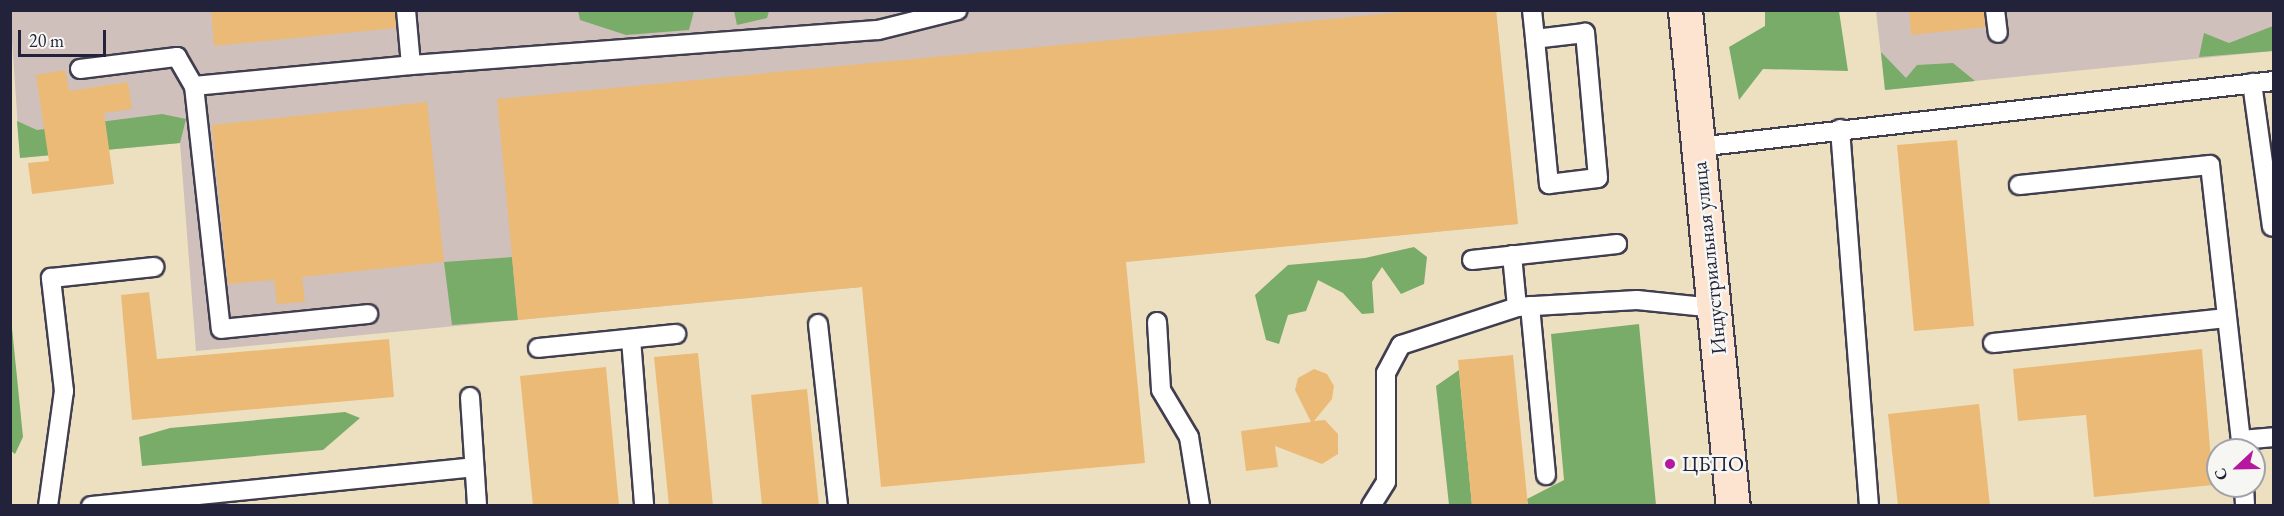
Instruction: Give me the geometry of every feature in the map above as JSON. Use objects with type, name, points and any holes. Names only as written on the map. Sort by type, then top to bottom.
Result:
[{"type":"main road","name":"Индустриальная улица","points":[[1685,10],[1733,506]]},
{"type":"lane","points":[[406,10],[411,65]]},
{"type":"lane","points":[[194,86],[411,65],[878,30],[958,10]]},
{"type":"lane","points":[[1532,10],[1549,184],[1598,178],[1585,33],[1535,39]]},
{"type":"lane","points":[[1995,10],[1998,33]]},
{"type":"lane","points":[[80,69],[177,57],[194,86],[221,329],[368,314]]},
{"type":"lane","points":[[1698,147],[2274,81]]},
{"type":"lane","points":[[2252,83],[2272,227]]},
{"type":"lane","points":[[1840,129],[1869,506]]},
{"type":"lane","points":[[2019,185],[2210,165],[2240,438]]},
{"type":"lane","points":[[1472,260],[1617,244]]},
{"type":"lane","points":[[1512,255],[1523,306],[1546,475]]},
{"type":"lane","points":[[48,506],[64,391],[51,278],[154,267]]},
{"type":"lane","points":[[1371,506],[1386,482],[1386,373],[1401,345],[1523,306],[1637,300],[1714,309]]},
{"type":"lane","points":[[1993,343],[2227,318]]},
{"type":"lane","points":[[1156,322],[1161,390],[1189,437],[1200,506]]},
{"type":"lane","points":[[818,324],[838,506]]},
{"type":"lane","points":[[538,348],[676,334]]},
{"type":"lane","points":[[631,339],[644,506]]},
{"type":"lane","points":[[470,397],[477,506]]},
{"type":"lane","points":[[91,506],[474,466]]},
{"type":"shaded area","points":[[10,11],[1496,11],[1517,224],[196,351],[180,143],[20,158]]},
{"type":"shaded area","points":[[1876,11],[2273,11],[2273,51],[1885,90]]},
{"type":"green space","points":[[578,10],[694,11],[689,30],[626,35],[580,20]]},
{"type":"green space","points":[[734,10],[769,11],[767,18],[737,25]]},
{"type":"green space","points":[[1765,11],[1839,11],[1848,71],[1763,69],[1739,100],[1729,47],[1765,26]]},
{"type":"green space","points":[[2273,26],[2273,51],[2199,57],[2204,33],[2229,43]]},
{"type":"green space","points":[[1881,52],[1906,78],[1917,65],[1953,63],[1975,81],[1885,90]]},
{"type":"green space","points":[[162,114],[186,119],[180,143],[20,158],[17,121],[37,130]]},
{"type":"green space","points":[[1414,247],[1427,257],[1424,284],[1401,294],[1382,267],[1372,282],[1374,313],[1362,314],[1343,293],[1318,280],[1306,311],[1288,315],[1279,344],[1266,340],[1255,295],[1288,265],[1365,258]]},
{"type":"green space","points":[[512,257],[518,320],[452,325],[444,262]]},
{"type":"green space","points":[[10,308],[23,437],[15,454],[10,450]]},
{"type":"green space","points":[[1639,324],[1656,505],[1528,505],[1527,499],[1564,480],[1551,334]]},
{"type":"green space","points":[[1459,370],[1472,505],[1449,505],[1436,386]]},
{"type":"green space","points":[[345,412],[360,418],[323,450],[142,466],[139,437],[170,428]]},
{"type":"building","points":[[211,10],[395,10],[396,28],[214,46]]},
{"type":"building","points":[[1425,10],[1496,10],[1518,224],[1126,262],[1145,463],[881,487],[862,287],[518,320],[497,99]]},
{"type":"building","points":[[1909,10],[1984,10],[1986,27],[1911,35]]},
{"type":"building","points":[[65,70],[69,91],[128,82],[132,109],[104,113],[114,184],[32,194],[28,163],[49,161],[36,75]]},
{"type":"building","points":[[427,102],[444,262],[302,277],[305,302],[277,304],[274,280],[228,284],[212,125]]},
{"type":"building","points":[[1957,140],[1974,326],[1914,331],[1897,145]]},
{"type":"building","points":[[149,292],[157,359],[389,339],[394,397],[132,420],[121,295]]},
{"type":"building","points":[[2202,349],[2209,438],[2206,438],[2206,486],[2094,497],[2086,415],[2018,421],[2013,369]]},
{"type":"building","points":[[698,353],[713,506],[669,506],[654,357]]},
{"type":"building","points":[[1513,355],[1528,506],[1472,506],[1458,360]]},
{"type":"building","points":[[606,367],[619,506],[533,506],[520,376]]},
{"type":"building","points":[[1314,369],[1327,374],[1334,386],[1332,399],[1314,421],[1325,420],[1338,434],[1338,454],[1322,464],[1275,446],[1278,467],[1246,471],[1241,431],[1311,422],[1295,390],[1298,378]]},
{"type":"building","points":[[807,389],[819,506],[762,506],[751,395]]},
{"type":"building","points":[[1979,404],[1990,506],[1898,506],[1888,414]]},
{"type":"place","name":"ЦБПО","points":[[1670,464]]}]
